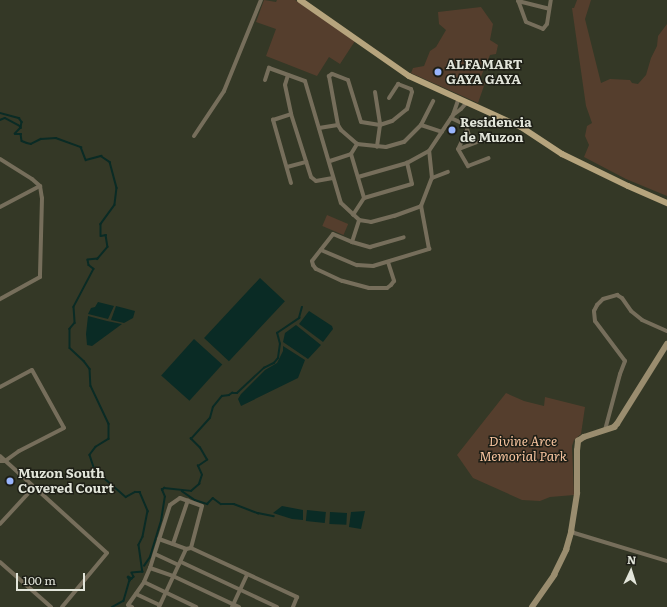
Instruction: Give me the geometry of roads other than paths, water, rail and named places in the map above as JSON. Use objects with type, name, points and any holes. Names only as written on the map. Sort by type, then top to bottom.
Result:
[{"type":"main road","points":[[300,0],[409,76],[521,127],[579,162],[667,203]]},
{"type":"street","points":[[194,136],[224,91],[261,0]]},
{"type":"street","points":[[549,9],[528,1],[518,0],[526,22],[543,29],[546,27],[551,0]]},
{"type":"street","points":[[264,80],[269,68],[305,81],[318,128],[330,161],[333,178],[341,203],[359,220],[371,222],[394,216],[420,206]]},
{"type":"street","points":[[389,98],[398,84],[411,89],[412,92],[407,110],[392,121],[380,126],[361,122],[348,80],[332,74],[329,76],[329,83],[338,125],[341,130],[357,144],[386,147],[404,142],[421,125],[433,101]]},
{"type":"street","points":[[288,75],[285,85],[291,114],[311,177],[316,182],[333,178]]},
{"type":"street","points":[[375,92],[380,126],[377,147]]},
{"type":"street","points":[[358,177],[408,163],[429,151],[452,116],[459,98]]},
{"type":"street","points":[[452,116],[461,110],[467,102]]},
{"type":"street","points":[[291,114],[273,120],[291,183]]},
{"type":"street","points":[[452,116],[466,125],[471,144]]},
{"type":"street","points":[[318,128],[338,125]]},
{"type":"street","points":[[421,125],[442,132]]},
{"type":"street","points":[[458,149],[467,130]]},
{"type":"street","points":[[458,149],[488,138]]},
{"type":"street","points":[[330,161],[351,154],[357,144]]},
{"type":"street","points":[[458,149],[468,166],[489,158]]},
{"type":"street","points":[[321,250],[357,265],[373,266],[429,249],[420,206],[432,178],[429,151]]},
{"type":"street","points":[[351,154],[364,198]]},
{"type":"street","points":[[0,159],[32,179],[40,186],[42,198],[40,277],[0,299]]},
{"type":"street","points":[[287,167],[306,162]]},
{"type":"street","points":[[353,215],[364,198],[412,184],[408,163]]},
{"type":"street","points":[[432,178],[448,172]]},
{"type":"street","points":[[0,207],[40,186]]},
{"type":"street","points":[[352,242],[359,220]]},
{"type":"street","points":[[388,262],[394,281],[387,288],[369,288],[342,281],[316,269],[312,260],[333,234],[352,242],[370,247],[404,237]]},
{"type":"street","points":[[605,430],[620,374],[625,362],[595,321],[594,311],[597,305],[603,299],[617,295],[622,298],[631,311],[642,320],[667,330]]},
{"type":"street","points":[[532,607],[554,576],[566,550],[571,532],[577,493],[578,442],[584,437],[614,426],[619,421],[667,344]]},
{"type":"street","points":[[0,387],[32,370],[64,428],[2,461]]},
{"type":"street","points":[[0,456],[2,461],[34,487],[107,553],[62,607]]},
{"type":"street","points":[[0,524],[34,487]]},
{"type":"street","points":[[132,607],[128,605],[144,582],[150,568],[170,506],[180,498],[202,506],[191,548]]},
{"type":"street","points":[[173,544],[188,500]]},
{"type":"street","points":[[571,532],[667,561]]},
{"type":"street","points":[[159,539],[186,549],[191,548],[297,597],[293,607]]},
{"type":"street","points":[[136,594],[160,606],[165,592],[186,549]]},
{"type":"street","points":[[155,554],[240,589],[277,607]]},
{"type":"street","points":[[0,562],[52,607]]},
{"type":"street","points":[[150,568],[173,576],[233,606],[238,607]]},
{"type":"street","points":[[233,606],[247,575]]},
{"type":"street","points":[[144,582],[196,607]]},
{"type":"water","points":[[260,278],[285,301],[229,361],[204,338]]},
{"type":"water","points":[[98,302],[114,306],[108,319],[88,314],[91,308],[95,307]]},
{"type":"water","points":[[116,306],[135,311],[133,318],[124,323],[111,320]]},
{"type":"water","points":[[309,311],[332,326],[333,329],[323,342],[299,324]]},
{"type":"water","points":[[88,316],[122,324],[92,346],[87,345],[86,334]]},
{"type":"water","points":[[296,325],[321,345],[308,359],[283,342],[285,333]]},
{"type":"water","points":[[194,339],[222,364],[189,401],[161,375]]},
{"type":"water","points":[[283,346],[305,360],[298,378],[241,406],[238,399],[241,394],[265,370],[277,363],[283,351]]},
{"type":"water","points":[[282,506],[303,510],[303,520],[292,519],[273,513]]},
{"type":"water","points":[[307,510],[326,512],[325,523],[306,521]]},
{"type":"water","points":[[365,511],[361,529],[349,527],[351,512]]},
{"type":"water","points":[[330,512],[347,513],[346,525],[329,524]]},
{"type":"waterway","points":[[0,113],[19,118],[22,122],[21,128]]},
{"type":"waterway","points":[[0,120],[5,118],[20,126],[21,128],[15,134],[21,134],[22,141],[27,143],[31,144],[41,139],[56,138],[81,147],[86,160],[101,156],[110,162],[117,188],[115,205],[101,224],[101,236],[106,235],[108,247],[98,259],[88,260],[89,265],[94,269],[74,307],[75,323],[70,329],[70,348],[90,369],[91,386],[109,424],[109,439],[96,447],[90,455],[95,470],[126,497],[135,492],[140,492],[148,511],[143,537],[139,545],[143,572],[132,573],[134,577],[132,579],[128,577],[130,580],[124,601],[113,607]]},
{"type":"waterway","points":[[144,566],[150,557],[161,521],[165,497],[162,490],[164,488],[191,491],[199,484],[202,475],[198,466],[207,460],[200,448],[191,439],[210,418],[213,407],[222,396],[237,393],[264,368],[274,363],[278,358],[280,344],[277,333],[299,318],[302,307]]},
{"type":"waterway","points":[[182,491],[195,500],[207,504],[213,498],[221,504],[234,504],[258,513],[274,516]]},
{"type":"place","name":"ALFAMART GAYA GAYA","points":[[438,72]]},
{"type":"place","name":"Residencia de Muzon","points":[[452,130]]},
{"type":"place","name":"Muzon South Covered Court","points":[[10,481]]},
{"type":"park label","name":"Divine Arce Memorial Park","points":[[523,450]]}]
